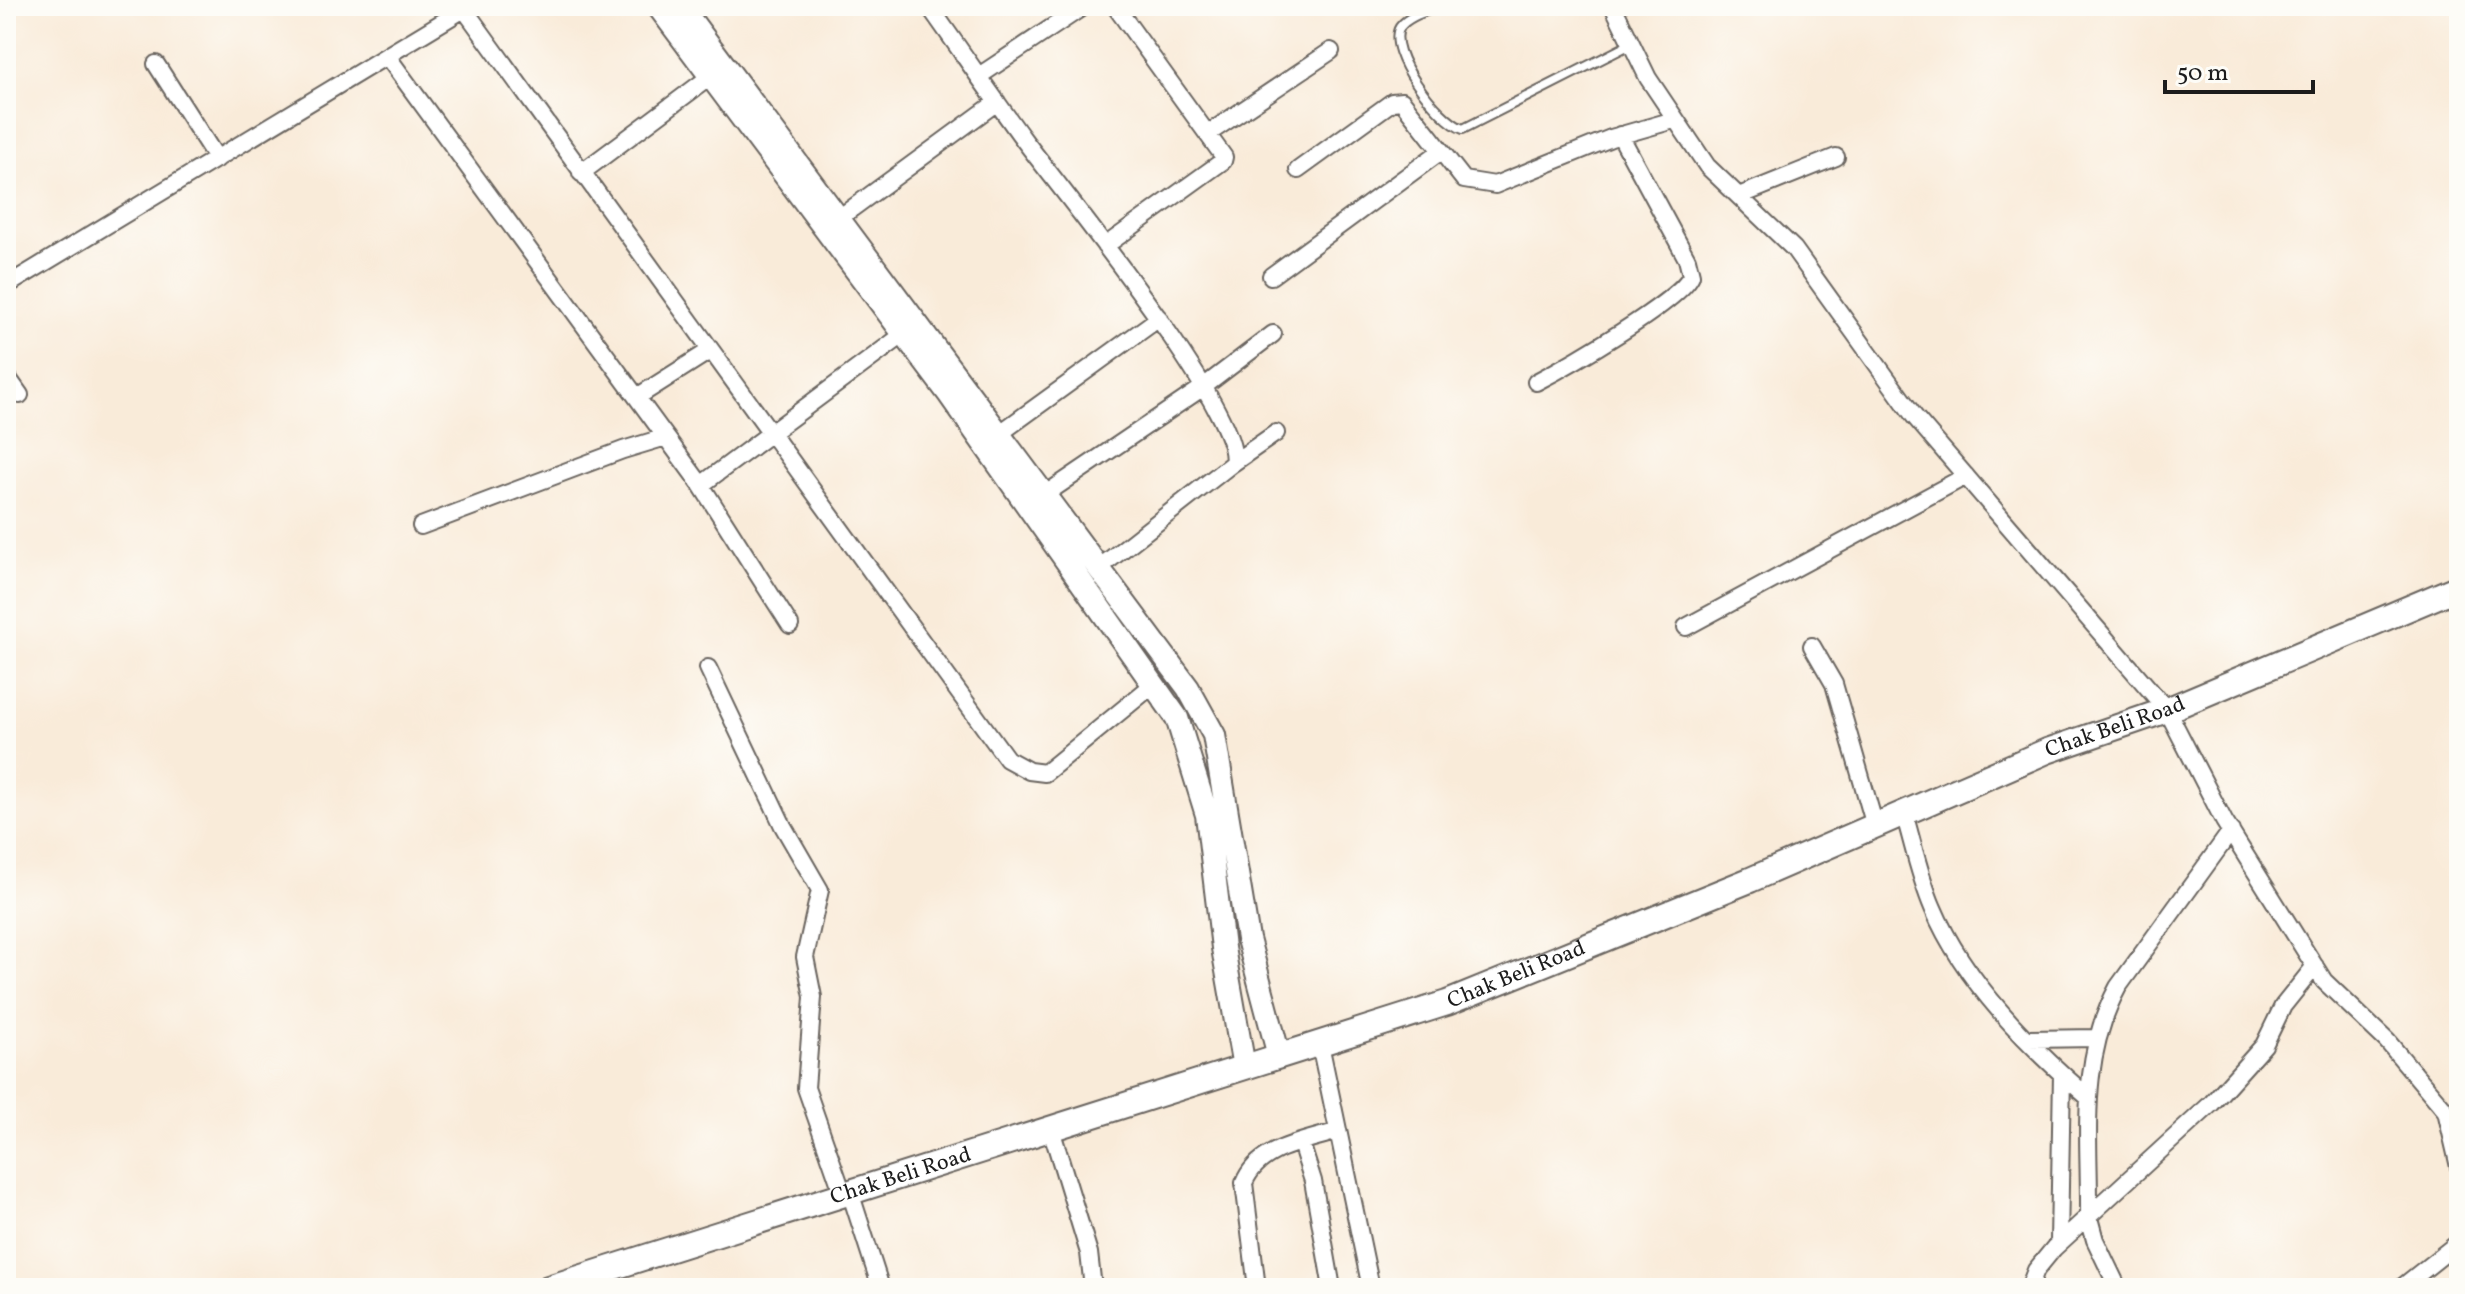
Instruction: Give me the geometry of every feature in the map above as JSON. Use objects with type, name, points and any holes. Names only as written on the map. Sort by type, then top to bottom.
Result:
[{"type":"main road","name":"Chak Beli Road","points":[[548,1288],[583,1283],[847,1193],[1447,1003],[1875,826],[2047,751],[2167,710],[2459,587]]},
{"type":"street","points":[[658,6],[999,434],[1188,688],[1214,735],[1248,939],[1279,1056]]},
{"type":"street","points":[[680,6],[839,218],[904,334],[1177,718],[1204,799],[1223,948],[1244,1067]]},
{"type":"street","points":[[929,6],[1159,318],[1226,430],[1235,453],[1233,463]]},
{"type":"street","points":[[979,76],[1084,6]]},
{"type":"street","points":[[1105,246],[1223,161],[1224,157],[1115,6]]},
{"type":"street","points":[[1613,6],[1674,120],[1707,166],[1794,249],[1914,416],[2167,710],[2231,831],[2324,981],[2409,1066],[2446,1111],[2459,1167]]},
{"type":"street","points":[[6,286],[463,7],[1007,759],[1029,771],[1045,773],[1154,684]]},
{"type":"street","points":[[1209,133],[1331,51]]},
{"type":"street","points":[[387,56],[701,485],[790,625]]},
{"type":"street","points":[[156,64],[217,159]]},
{"type":"street","points":[[581,173],[711,76]]},
{"type":"street","points":[[1298,170],[1392,102],[1402,101],[1464,180],[1495,185],[1620,135],[1674,120]]},
{"type":"street","points":[[839,218],[997,102]]},
{"type":"street","points":[[1536,382],[1604,343],[1683,290],[1691,275],[1687,259],[1620,135]]},
{"type":"street","points":[[1271,276],[1441,151]]},
{"type":"street","points":[[1739,196],[1836,157]]},
{"type":"street","points":[[999,434],[1159,318]]},
{"type":"street","points":[[701,485],[904,334]]},
{"type":"street","points":[[1044,495],[1202,388],[1273,334]]},
{"type":"street","points":[[637,397],[711,350]]},
{"type":"street","points":[[6,375],[20,395]]},
{"type":"street","points":[[1099,568],[1276,433]]},
{"type":"street","points":[[421,526],[623,450],[666,437]]},
{"type":"street","points":[[1686,627],[1966,476]]},
{"type":"street","points":[[1812,646],[1834,684],[1875,826]]},
{"type":"street","points":[[708,668],[783,826],[820,890],[805,957],[813,997],[806,1088],[881,1288]]},
{"type":"street","points":[[1904,813],[1933,908],[1967,966],[2029,1039],[2089,1098]]},
{"type":"street","points":[[2118,1288],[2095,1240],[2089,1218],[2088,1076],[2097,1038],[2104,1012],[2118,987],[2231,831]]},
{"type":"street","points":[[2029,1288],[2036,1270],[2059,1242],[2089,1218],[2212,1103],[2264,1045],[2283,1006],[2315,966]]},
{"type":"street","points":[[2029,1039],[2097,1038]]},
{"type":"street","points":[[1320,1044],[1371,1288]]},
{"type":"street","points":[[2059,1242],[2062,1074]]},
{"type":"street","points":[[1051,1129],[1089,1253],[1093,1288]]},
{"type":"street","points":[[1257,1288],[1244,1183],[1250,1167],[1260,1158],[1338,1131]]},
{"type":"street","points":[[1301,1143],[1313,1181],[1332,1288]]},
{"type":"street","points":[[2061,1157],[2074,1168],[2090,1156]]},
{"type":"street","points":[[2060,1188],[2075,1180],[2090,1186]]},
{"type":"street","points":[[2401,1288],[2459,1242]]},
{"type":"lane","points":[[1439,6],[1401,25],[1397,35],[1400,50],[1427,102],[1463,129],[1631,44]]}]
